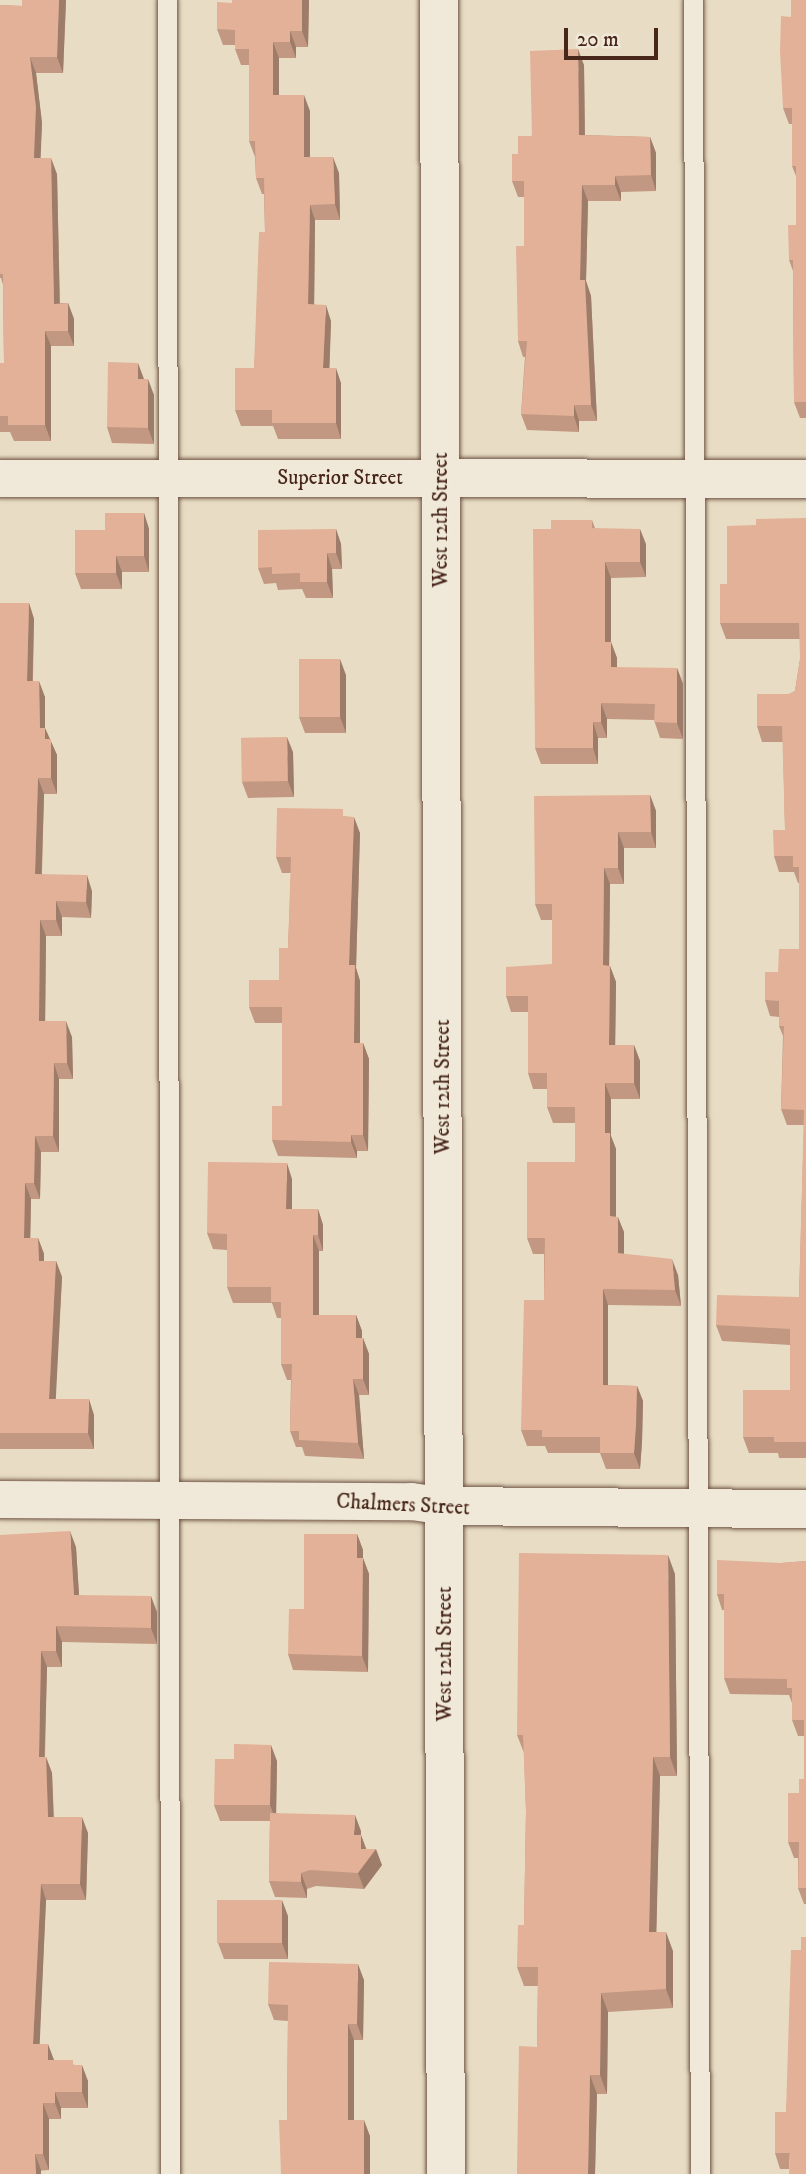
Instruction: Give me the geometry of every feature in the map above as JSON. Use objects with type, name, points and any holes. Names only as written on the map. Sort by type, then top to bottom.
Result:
[{"type":"street","name":"West 12th Street","points":[[439,0],[446,2174]]},
{"type":"street","name":"Superior Street","points":[[0,478],[806,479]]},
{"type":"street","name":"Chalmers Street","points":[[0,1499],[411,1501],[445,1506],[806,1509]]},
{"type":"lane","points":[[167,0],[166,478],[172,1500],[170,2174]]},
{"type":"lane","points":[[693,0],[697,478],[700,2174]]},
{"type":"building","points":[[22,0],[59,0],[57,57],[30,57],[36,107],[34,158],[51,158],[54,304],[68,303],[68,331],[45,331],[45,425],[8,425],[8,416],[0,416],[0,363],[4,363],[3,274],[0,274],[0,5],[22,6]]},
{"type":"building","points":[[232,0],[302,0],[302,31],[290,31],[290,42],[273,42],[273,95],[304,95],[304,157],[333,157],[335,204],[310,205],[308,304],[326,305],[323,368],[336,368],[336,423],[272,423],[272,410],[235,410],[235,368],[254,368],[259,232],[265,232],[264,178],[256,178],[255,141],[249,141],[249,49],[235,49],[235,30],[217,29],[217,2],[232,3]]},
{"type":"building","points":[[791,0],[806,0],[806,402],[794,402],[793,260],[789,260],[788,225],[796,225],[796,166],[792,166],[792,108],[783,108],[780,51],[781,16],[791,17]]},
{"type":"building","points":[[578,49],[579,135],[650,137],[651,175],[615,176],[615,185],[582,185],[580,280],[585,280],[591,405],[574,405],[574,416],[521,414],[527,341],[518,341],[516,246],[524,246],[524,181],[512,181],[512,154],[518,154],[518,136],[532,136],[530,51]]},
{"type":"building","points":[[108,362],[138,363],[138,379],[148,379],[148,428],[107,427]]},
{"type":"building","points":[[105,513],[144,513],[144,556],[116,556],[116,573],[75,573],[75,530],[105,530]]},
{"type":"building","points":[[806,518],[806,1442],[774,1442],[774,1437],[743,1437],[743,1390],[790,1390],[790,1329],[716,1325],[717,1295],[799,1297],[804,1110],[781,1109],[784,1026],[779,1026],[779,1001],[765,1000],[765,972],[778,972],[779,949],[799,949],[799,867],[793,867],[793,856],[774,856],[773,830],[785,830],[782,726],[757,726],[757,694],[789,694],[795,691],[800,659],[799,623],[720,623],[720,584],[727,584],[727,526],[756,525],[756,519]]},
{"type":"building","points":[[551,520],[592,520],[592,528],[640,529],[640,562],[605,562],[605,642],[611,642],[611,667],[677,668],[677,723],[654,722],[655,704],[601,703],[601,722],[593,722],[593,748],[535,748],[533,529],[551,529]]},
{"type":"building","points":[[336,529],[336,553],[327,553],[327,582],[300,582],[300,573],[272,574],[272,567],[258,568],[258,530]]},
{"type":"building","points":[[0,603],[29,603],[27,681],[39,681],[40,728],[45,728],[45,739],[51,739],[51,778],[38,778],[35,874],[87,875],[86,902],[56,901],[56,920],[40,920],[39,1021],[66,1021],[67,1063],[54,1063],[53,1136],[35,1136],[34,1183],[25,1183],[24,1238],[38,1238],[39,1261],[56,1261],[49,1399],[89,1399],[88,1433],[0,1433]]},
{"type":"building","points":[[299,659],[340,659],[340,717],[299,717]]},
{"type":"building","points":[[287,737],[288,781],[242,782],[241,738]]},
{"type":"building","points":[[650,795],[651,832],[618,832],[618,868],[604,868],[603,965],[610,966],[609,1045],[634,1045],[634,1083],[605,1083],[605,1133],[610,1133],[610,1216],[618,1217],[618,1253],[672,1259],[675,1290],[603,1289],[603,1385],[637,1386],[634,1453],[600,1453],[600,1437],[542,1437],[542,1430],[521,1430],[524,1300],[544,1300],[545,1238],[527,1238],[527,1162],[575,1162],[575,1107],[547,1107],[547,1073],[528,1073],[528,996],[506,996],[506,967],[552,964],[552,904],[535,904],[534,796]]},
{"type":"building","points":[[277,808],[343,809],[343,816],[354,817],[349,965],[355,965],[354,1043],[363,1043],[363,1135],[351,1135],[351,1142],[272,1140],[272,1106],[282,1106],[282,1007],[249,1007],[249,980],[279,980],[279,948],[288,948],[291,857],[276,857]]},
{"type":"building","points":[[208,1162],[287,1163],[286,1209],[318,1209],[318,1235],[313,1235],[313,1315],[356,1315],[356,1338],[363,1338],[363,1379],[353,1379],[358,1443],[299,1440],[299,1431],[290,1431],[292,1364],[281,1364],[281,1302],[271,1302],[271,1287],[227,1287],[227,1234],[207,1233]]},
{"type":"building","points":[[70,1531],[74,1595],[151,1596],[151,1628],[56,1626],[56,1651],[41,1651],[39,1757],[46,1757],[48,1817],[82,1817],[80,1884],[41,1884],[33,2044],[48,2044],[48,2060],[73,2060],[73,2065],[82,2065],[82,2092],[55,2092],[55,2103],[43,2103],[43,2154],[35,2154],[36,2174],[0,2174],[0,1535]]},
{"type":"building","points":[[304,1534],[357,1534],[357,1558],[363,1558],[362,1656],[288,1654],[289,1609],[304,1609]]},
{"type":"building","points":[[519,1553],[668,1555],[670,1757],[653,1757],[649,1932],[666,1932],[666,1989],[601,1993],[600,2075],[590,2075],[588,2174],[517,2174],[519,2046],[537,2047],[538,1967],[517,1967],[518,1925],[524,1925],[526,1811],[523,1735],[517,1735]]},
{"type":"building","points":[[717,1560],[781,1563],[806,1561],[806,1888],[798,1888],[799,1842],[788,1842],[788,1793],[799,1793],[799,1779],[804,1779],[804,1720],[792,1720],[792,1688],[787,1688],[787,1679],[724,1678],[724,1594],[717,1594]]},
{"type":"building","points":[[234,1744],[271,1745],[270,1805],[214,1805],[215,1759],[234,1759]]},
{"type":"building","points":[[270,1813],[355,1815],[354,1835],[361,1835],[361,1849],[376,1849],[358,1873],[310,1870],[301,1873],[301,1882],[269,1881]]},
{"type":"building","points":[[217,1900],[282,1900],[282,1943],[217,1943]]},
{"type":"building","points":[[801,1937],[806,1937],[806,2174],[789,2174],[790,2153],[775,2153],[775,2112],[786,2112],[791,1950],[801,1950]]},
{"type":"building","points":[[269,1962],[358,1964],[357,2024],[348,2024],[348,2120],[364,2120],[364,2174],[281,2174],[279,2120],[287,2120],[288,2005],[268,2004]]}]
